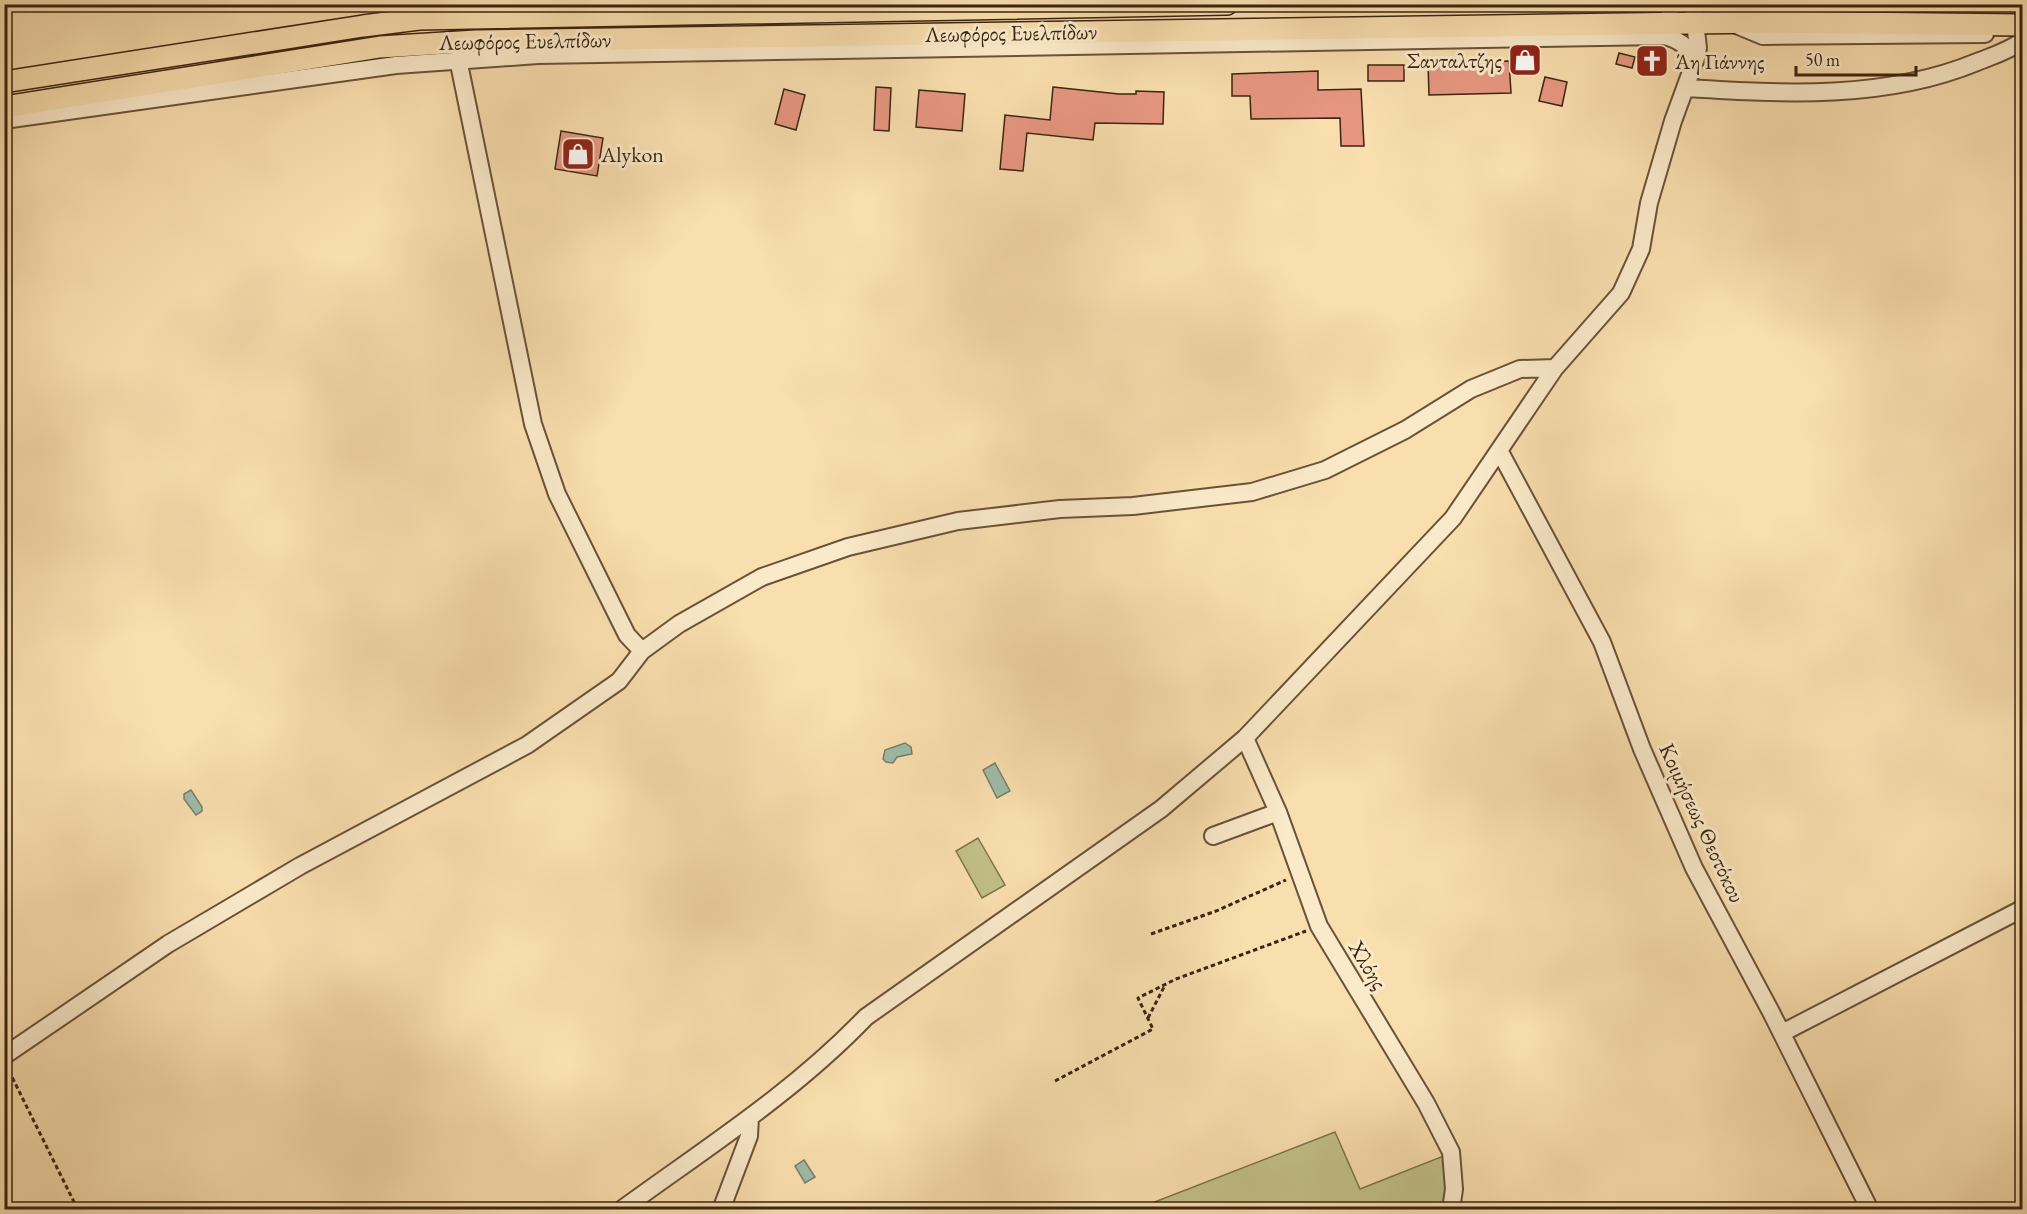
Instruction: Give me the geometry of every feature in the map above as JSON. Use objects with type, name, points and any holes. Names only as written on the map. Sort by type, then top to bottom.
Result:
[{"type":"main road","name":"Λεωφόρος Ευελπίδων","points":[[4,82],[419,19],[1227,4]]},
{"type":"main road","name":"Λεωφόρος Ευελπίδων","points":[[4,107],[380,48],[421,44],[1670,14],[1694,14],[1733,24],[2022,25]]},
{"type":"street","points":[[621,1209],[782,1096],[834,1051],[866,1017],[1161,809],[1245,738],[1453,518],[1556,368],[1621,293],[1635,265],[1673,121],[1687,88],[1696,58],[1698,48],[1694,14]]},
{"type":"street","points":[[1733,24],[1763,36],[1967,35],[2022,32]]},
{"type":"street","points":[[1967,35],[1974,41],[1978,51],[1973,64]]},
{"type":"street","points":[[4,120],[206,90],[458,59],[538,55],[1663,36],[1674,38],[1686,45],[1696,58]]},
{"type":"street","points":[[1687,88],[1818,93],[1917,81],[1973,64],[2022,41]]},
{"type":"street","points":[[458,59],[533,424],[557,494],[627,636],[642,651]]},
{"type":"street","points":[[4,1056],[168,944],[300,866],[527,745],[619,681],[642,651],[679,624],[762,577],[848,547],[958,521],[1060,509],[1134,506],[1252,492],[1325,470],[1405,430],[1471,389],[1520,369],[1556,368]]},
{"type":"street","name":"Κοιμήσεως Θεοτόκου","points":[[1500,452],[1602,642],[1642,750],[1694,868],[1782,1033],[1870,1209]]},
{"type":"street","name":"Χλόης","points":[[1245,738],[1302,873],[1319,927],[1426,1103],[1451,1152],[1454,1189],[1451,1209]]},
{"type":"street","points":[[1213,836],[1278,813]]},
{"type":"street","points":[[1782,1033],[2020,910]]},
{"type":"street","points":[[721,1209],[749,1136],[750,1117]]},
{"type":"path","points":[[1151,934],[1216,911],[1302,873]]},
{"type":"path","points":[[1054,1081],[1153,1029],[1138,998],[1165,985],[1319,927]]},
{"type":"path","points":[[1148,1018],[1165,985]]},
{"type":"path","points":[[4,1061],[78,1209]]},
{"type":"shaded area","points":[[905,743],[911,747],[912,754],[897,757],[893,763],[883,759],[885,750]]},
{"type":"shaded area","points":[[995,763],[1010,791],[997,798],[983,770]]},
{"type":"shaded area","points":[[191,790],[202,807],[202,811],[196,815],[184,799],[184,794]]},
{"type":"shaded area","points":[[978,838],[1005,885],[982,898],[956,851]]},
{"type":"shaded area","points":[[1335,1132],[1360,1189],[1446,1155],[1447,1209],[1134,1210]]},
{"type":"shaded area","points":[[804,1160],[815,1177],[805,1183],[795,1166]]},
{"type":"building","points":[[1619,53],[1635,57],[1632,68],[1616,64]]},
{"type":"building","name":"Άη Γιάννης","points":[[1641,53],[1665,57],[1662,69],[1639,65]]},
{"type":"building","points":[[1509,61],[1511,93],[1429,95],[1428,63]]},
{"type":"building","points":[[1368,65],[1404,65],[1404,81],[1368,81]]},
{"type":"building","points":[[1318,71],[1318,90],[1361,89],[1364,146],[1341,146],[1340,118],[1251,119],[1250,96],[1232,96],[1232,74]]},
{"type":"building","points":[[1545,77],[1567,82],[1562,106],[1539,101]]},
{"type":"building","points":[[876,87],[891,88],[889,131],[874,130]]},
{"type":"building","points":[[1053,87],[1119,94],[1136,94],[1136,91],[1164,92],[1163,124],[1095,123],[1093,140],[1027,133],[1023,171],[1000,169],[1005,115],[1050,120]]},
{"type":"building","points":[[784,89],[805,95],[796,130],[775,124]]},
{"type":"building","points":[[919,90],[965,94],[962,131],[916,127]]},
{"type":"building","points":[[561,131],[603,138],[597,176],[555,169]]},
{"type":"place","name":"Σανταλτζης","points":[[1525,60]]},
{"type":"place","name":"Άη Γιάννης","points":[[1652,61]]},
{"type":"place","name":"Alykon","points":[[578,154]]}]
